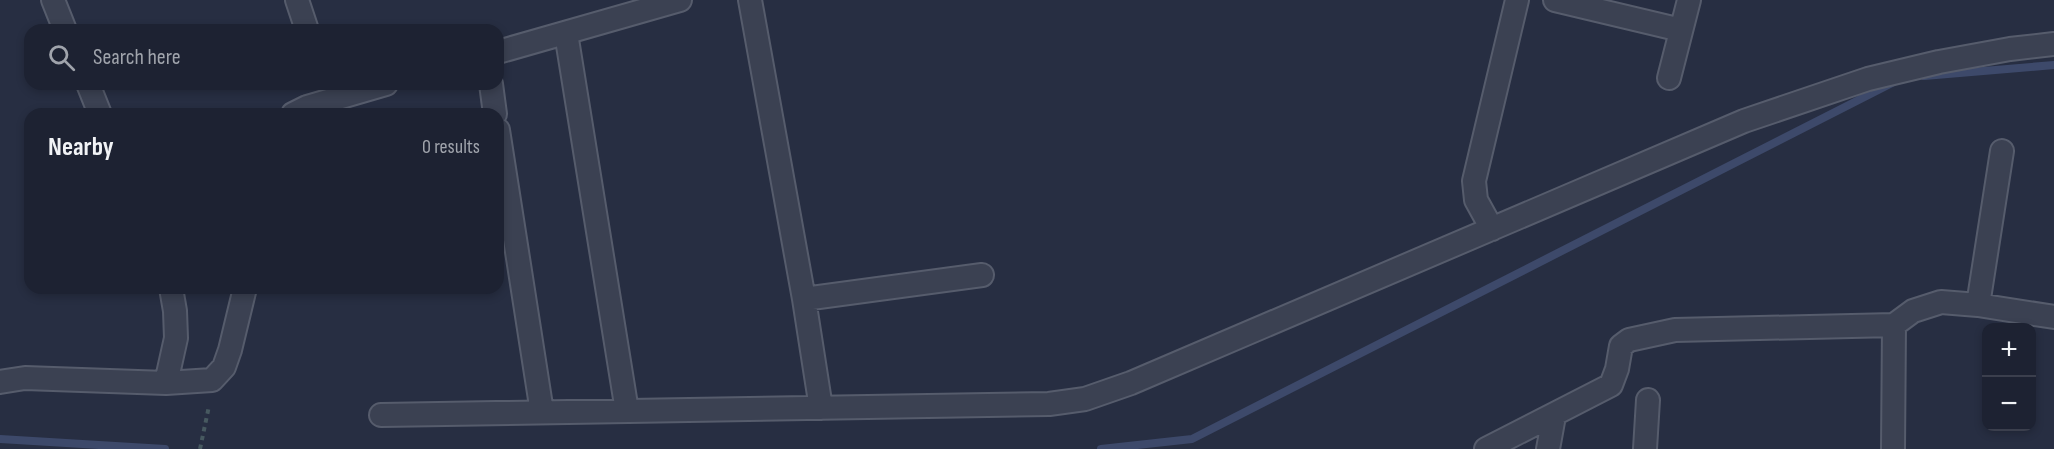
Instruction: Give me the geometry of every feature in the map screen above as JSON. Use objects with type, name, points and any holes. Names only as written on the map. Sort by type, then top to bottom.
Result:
[{"type":"street","points":[[53,0],[63,24]]},
{"type":"street","points":[[297,0],[305,24]]},
{"type":"street","points":[[504,50],[680,0]]},
{"type":"street","points":[[750,0],[804,299],[821,408]]},
{"type":"street","points":[[1492,229],[1476,200],[1474,181],[1517,0]]},
{"type":"street","points":[[1555,0],[1681,30]]},
{"type":"street","points":[[1669,78],[1689,0]]},
{"type":"street","points":[[566,33],[627,411]]},
{"type":"street","points":[[381,415],[1049,404],[1085,399],[1131,384],[1744,121],[1868,79],[1939,62],[2010,49],[2054,45]]},
{"type":"street","points":[[90,90],[98,108]]},
{"type":"street","points":[[304,108],[326,92],[341,90]]},
{"type":"street","points":[[492,90],[494,108]]},
{"type":"street","points":[[1978,305],[2002,151]]},
{"type":"street","points":[[504,168],[542,412]]},
{"type":"street","points":[[804,299],[982,275]]},
{"type":"street","points":[[166,383],[176,338],[172,294]]},
{"type":"street","points":[[0,382],[25,378],[166,383],[212,380],[224,367],[244,294]]},
{"type":"street","points":[[1486,449],[1611,385],[1617,369],[1621,346],[1629,340],[1675,330],[1894,325],[1913,311],[1941,302],[1978,305],[2054,317]]},
{"type":"street","points":[[1893,449],[1894,325]]},
{"type":"street","points":[[1645,449],[1648,400]]},
{"type":"street","points":[[1548,449],[1554,416]]},
{"type":"path","points":[[200,449],[208,412]]},
{"type":"waterway","points":[[1924,76],[2054,65]]},
{"type":"waterway","points":[[1101,449],[1192,439],[1894,82]]},
{"type":"waterway","points":[[0,439],[165,449]]}]
